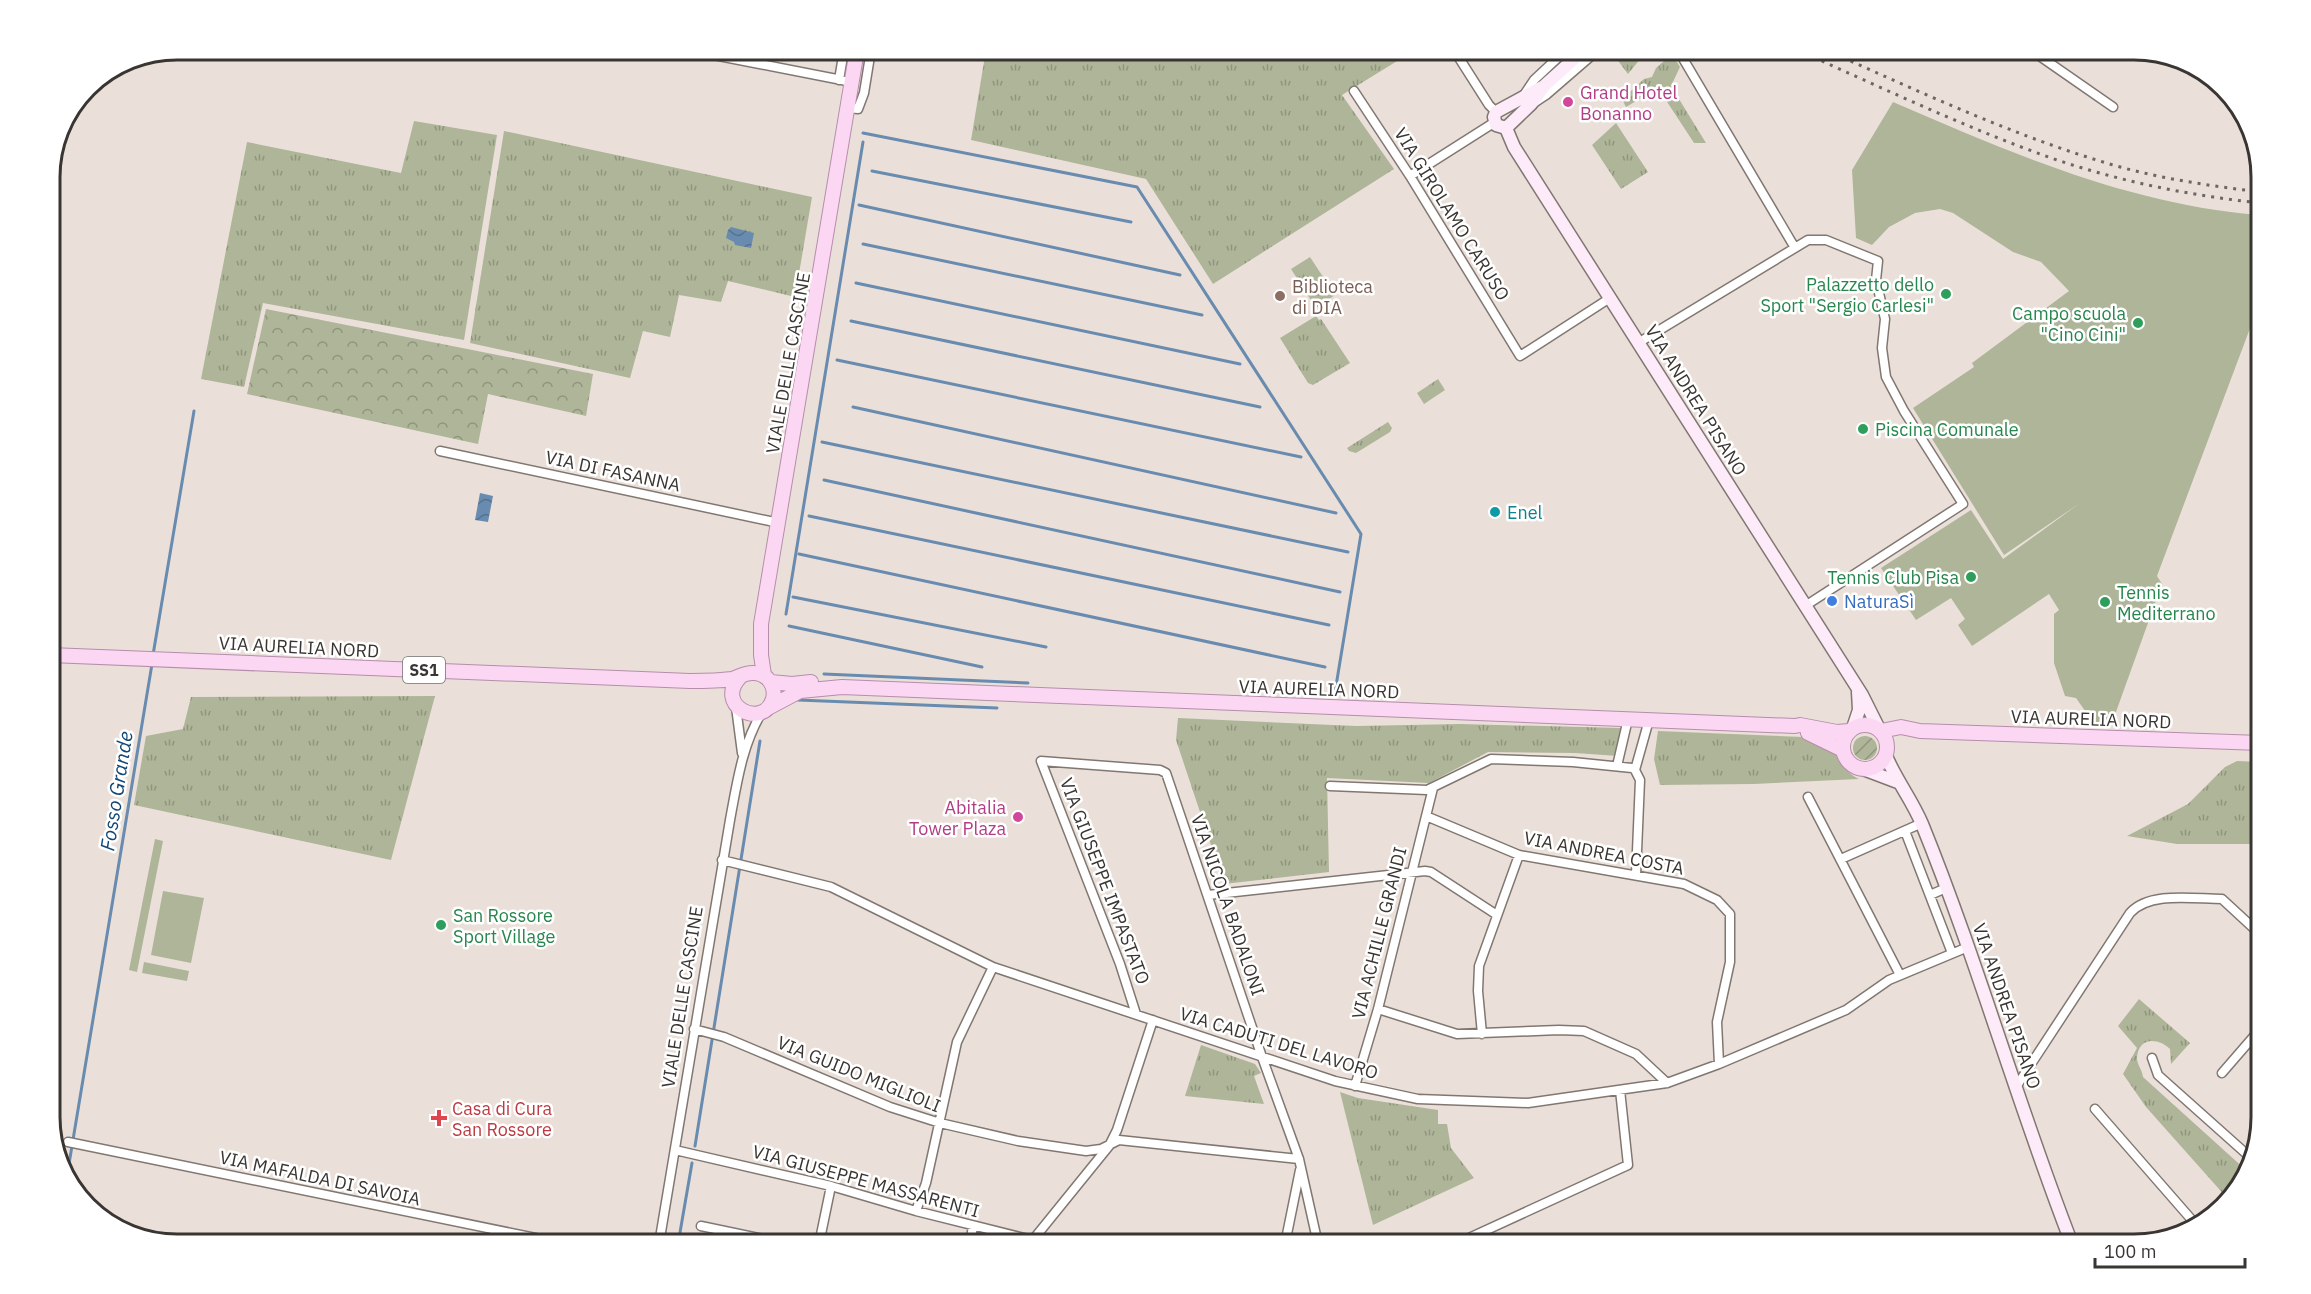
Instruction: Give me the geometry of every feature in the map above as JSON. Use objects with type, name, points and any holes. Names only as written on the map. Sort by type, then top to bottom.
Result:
[{"type":"main road","name":"VIALE DELLE CASCINE","points":[[743,675],[761,624],[848,108],[846,81],[853,60]]},
{"type":"main road","name":"VIALE DELLE CASCINE","points":[[761,624],[761,662],[767,679]]},
{"type":"main road","name":"VIA AURELIA NORD","points":[[60,655],[690,681],[718,681],[743,675]]},
{"type":"main road","name":"SS1","points":[[743,675],[754,673],[767,679]]},
{"type":"main road","points":[[734,701],[733,686],[743,675]]},
{"type":"main road","name":"VIA AURELIA NORD","points":[[767,679],[792,684],[816,682],[842,687]]},
{"type":"main road","points":[[765,710],[773,696],[767,679]]},
{"type":"main road","name":"VIA AURELIA NORD","points":[[690,681],[723,692],[734,701]]},
{"type":"main road","name":"VIA AURELIA NORD","points":[[765,710],[796,692],[842,687],[1800,725],[1837,732],[1851,729]]},
{"type":"main road","name":"SS1","points":[[734,701],[744,712],[756,714],[765,710]]},
{"type":"main road","points":[[1886,753],[1887,741],[1880,730],[1865,724],[1851,729],[1844,739],[1843,750],[1850,763],[1863,769],[1878,765],[1899,739],[1920,731]]},
{"type":"main road","points":[[1795,726],[1843,750]]},
{"type":"main road","name":"VIA AURELIA NORD","points":[[1880,730],[1901,727],[1920,731],[2251,743]]},
{"type":"street","points":[[739,60],[846,81]]},
{"type":"street","name":"VIALE DELLE CASCINE","points":[[845,60],[846,81]]},
{"type":"street","points":[[848,108],[858,109],[864,93],[870,60]]},
{"type":"street","points":[[1460,60],[1489,105],[1503,118]]},
{"type":"street","points":[[1528,100],[1534,80],[1555,60]]},
{"type":"street","points":[[1410,176],[1503,118],[1528,100],[1573,60]]},
{"type":"street","points":[[1528,100],[1546,95],[1586,60]]},
{"type":"street","points":[[1684,60],[1795,248]]},
{"type":"street","points":[[2045,60],[2113,107]]},
{"type":"street","name":"VIA GIROLAMO CARUSO","points":[[1354,91],[1410,176],[1520,356],[1610,298]]},
{"type":"street","name":"VIA ANDREA PISANO","points":[[1503,118],[1514,147],[1805,606],[1880,730]]},
{"type":"street","points":[[1638,343],[1808,240],[1826,240],[1878,261],[1876,280],[1885,319],[1882,348],[1886,377],[1904,411],[1963,504],[1805,606]]},
{"type":"street","name":"VIA DI FASANNA","points":[[440,452],[779,523]]},
{"type":"street","points":[[1851,729],[1859,710],[1857,691]]},
{"type":"street","name":"VIALE DELLE CASCINE","points":[[734,701],[739,719],[743,757]]},
{"type":"street","name":"VIALE DELLE CASCINE","points":[[661,1234],[722,860],[743,757],[752,730],[765,710]]},
{"type":"street","points":[[1617,766],[1628,719]]},
{"type":"street","points":[[1636,875],[1640,780],[1635,770],[1649,720]]},
{"type":"street","name":"VIA ANDREA PISANO","points":[[1886,753],[1922,824],[1968,946],[2068,1234]]},
{"type":"street","points":[[1330,786],[1418,790],[1433,788],[1491,759],[1617,766],[1635,770]]},
{"type":"street","name":"VIA NICOLA BADALONI","points":[[1041,761],[1165,771],[1300,1163],[1316,1234]]},
{"type":"street","name":"VIA GIUSEPPE IMPASTATO","points":[[1041,761],[1120,964],[1136,1014]]},
{"type":"street","points":[[1863,769],[1900,783]]},
{"type":"street","name":"VIA ACHILLE GRANDI","points":[[1355,1086],[1378,1009],[1433,788]]},
{"type":"street","points":[[1808,797],[1900,975]]},
{"type":"street","name":"VIA ANDREA COSTA","points":[[1426,816],[1519,855],[1684,884],[1701,890],[1722,903],[1730,914],[1730,962],[1717,1022],[1719,1064]]},
{"type":"street","points":[[1841,859],[1922,824]]},
{"type":"street","points":[[1905,831],[1952,953]]},
{"type":"street","points":[[1482,1034],[1478,971],[1519,855]]},
{"type":"street","name":"VIA CADUTI DEL LAVORO","points":[[722,860],[831,887],[993,967],[1262,1058],[1355,1086],[1432,1100],[1528,1103],[1667,1083],[1719,1064],[1846,1010],[1889,980],[1968,946]]},
{"type":"street","points":[[1208,895],[1412,872],[1431,872],[1497,915]]},
{"type":"street","points":[[1930,894],[1946,888]]},
{"type":"street","points":[[2016,1087],[2130,913],[2143,902],[2155,899],[2222,899],[2251,926]]},
{"type":"street","points":[[916,1211],[926,1183],[957,1042],[993,967]]},
{"type":"street","points":[[1378,1009],[1450,1033],[1575,1030],[1591,1033],[1636,1054],[1667,1083]]},
{"type":"street","points":[[1038,1234],[1109,1146],[1117,1130],[1153,1020]]},
{"type":"street","name":"VIA GUIDO MIGLIOLI","points":[[694,1029],[720,1035],[890,1107],[940,1124],[1018,1141],[1086,1151],[1109,1146],[1119,1140],[1300,1163]]},
{"type":"street","points":[[2222,1073],[2251,1040]]},
{"type":"street","points":[[2152,1058],[2158,1075],[2245,1153]]},
{"type":"street","points":[[1480,1234],[1628,1165],[1620,1090]]},
{"type":"street","points":[[2095,1109],[2191,1219]]},
{"type":"street","name":"VIA MAFALDA DI SAVOIA","points":[[72,1143],[513,1234]]},
{"type":"street","name":"VIA GIUSEPPE MASSARENTI","points":[[675,1150],[831,1186],[1004,1234]]},
{"type":"street","points":[[1287,1234],[1300,1163]]},
{"type":"street","points":[[821,1234],[831,1186]]},
{"type":"street","points":[[701,1226],[738,1234]]},
{"type":"street","points":[[972,1234],[973,1226]]},
{"type":"green space","points":[[984,60],[1399,60],[1342,95],[1394,169],[1213,284],[1146,179],[971,140]]},
{"type":"green space","points":[[1618,60],[1639,60],[1628,74]]},
{"type":"green space","points":[[1665,60],[1676,60],[1680,67],[1671,86],[1706,143],[1694,143],[1658,88],[1626,107],[1622,99],[1644,79],[1652,77],[1656,68]]},
{"type":"green space","name":"Campo scuola \"Cino Cini\"","points":[[1893,102],[1982,140],[2072,174],[2165,200],[2251,214],[2251,326],[2157,576],[2162,584],[2112,723],[2095,725],[2076,698],[2065,696],[2054,663],[2054,614],[2059,610],[2049,594],[1972,646],[1958,625],[1965,619],[1951,598],[1916,620],[1881,568],[1971,510],[2003,559],[2080,503],[2004,555],[1913,408],[1974,367],[1972,363],[2069,291],[2041,262],[2013,252],[1953,213],[1940,209],[1915,213],[1889,227],[1872,245],[1856,238],[1852,170]]},
{"type":"green space","points":[[414,121],[497,135],[464,340],[263,303],[244,387],[201,379],[247,142],[401,173]]},
{"type":"green space","points":[[1616,123],[1648,172],[1621,189],[1592,145]]},
{"type":"green space","points":[[504,131],[812,197],[795,297],[728,281],[721,302],[679,295],[670,337],[643,331],[630,378],[470,343]]},
{"type":"green space","points":[[1310,257],[1335,295],[1316,308],[1291,269]]},
{"type":"green space","points":[[266,309],[593,374],[586,416],[488,394],[478,444],[247,394]]},
{"type":"green space","points":[[1316,316],[1319,320],[1321,319],[1350,363],[1313,385],[1308,383],[1280,338]]},
{"type":"green space","points":[[1438,379],[1445,390],[1424,404],[1417,393]]},
{"type":"green space","points":[[1388,422],[1392,428],[1390,432],[1356,453],[1349,451],[1347,448]]},
{"type":"green space","points":[[435,696],[391,860],[134,805],[146,736],[183,729],[191,697]]},
{"type":"green space","points":[[1178,718],[1356,726],[1460,724],[1621,728],[1618,756],[1488,752],[1429,783],[1327,778],[1329,872],[1224,884],[1176,740]]},
{"type":"green space","points":[[1658,731],[1803,737],[1822,742],[1832,750],[1848,771],[1859,779],[1754,784],[1660,785],[1654,759]]},
{"type":"green space","points":[[1860,736],[1870,736],[1877,743],[1877,753],[1870,760],[1860,760],[1853,753],[1853,743]]},
{"type":"green space","points":[[2237,761],[2251,762],[2251,844],[2177,844],[2127,836],[2188,804],[2225,767]]},
{"type":"green space","points":[[155,839],[163,841],[137,972],[129,970]]},
{"type":"green space","points":[[163,891],[204,898],[191,963],[151,955]]},
{"type":"green space","points":[[144,962],[189,971],[187,981],[142,973]]},
{"type":"green space","points":[[2139,999],[2190,1043],[2171,1064],[2170,1049],[2160,1042],[2149,1041],[2138,1051],[2138,1063],[2143,1077],[2240,1165],[2223,1193],[2146,1107],[2123,1074],[2137,1048],[2118,1026]]},
{"type":"green space","points":[[1201,1045],[1255,1064],[1261,1073],[1254,1076],[1264,1104],[1185,1096]]},
{"type":"green space","points":[[1340,1092],[1358,1098],[1438,1110],[1438,1124],[1447,1124],[1451,1148],[1474,1178],[1373,1225]]},
{"type":"water","points":[[731,227],[754,233],[751,248],[735,245],[726,238]]},
{"type":"water","points":[[480,493],[493,496],[488,522],[475,520]]},
{"type":"waterway","points":[[863,133],[1137,187],[1361,534],[1335,692]]},
{"type":"waterway","points":[[786,614],[863,142]]},
{"type":"waterway","points":[[872,171],[1131,222]]},
{"type":"waterway","points":[[859,205],[1180,275]]},
{"type":"waterway","points":[[863,244],[1202,315]]},
{"type":"waterway","points":[[856,283],[1240,364]]},
{"type":"waterway","points":[[851,321],[1260,407]]},
{"type":"waterway","points":[[837,360],[1301,457]]},
{"type":"waterway","points":[[853,407],[1336,513]]},
{"type":"waterway","name":"Fosso Grande","points":[[153,655],[194,411]]},
{"type":"waterway","points":[[822,442],[1348,552]]},
{"type":"waterway","points":[[824,480],[1340,592]]},
{"type":"waterway","points":[[809,516],[1329,625]]},
{"type":"waterway","points":[[799,554],[1325,667]]},
{"type":"waterway","points":[[793,597],[1046,647]]},
{"type":"waterway","points":[[789,626],[982,667]]},
{"type":"waterway","name":"Fosso Grande","points":[[69,1162],[152,664]]},
{"type":"waterway","points":[[824,674],[1028,683]]},
{"type":"waterway","points":[[798,700],[997,708]]},
{"type":"waterway","points":[[695,1146],[760,741]]},
{"type":"waterway","points":[[680,1234],[692,1163]]},
{"type":"railway","points":[[1819,60],[1958,122],[2057,160],[2158,187],[2251,202]]},
{"type":"railway","points":[[1848,60],[1968,112],[2076,153],[2150,174],[2205,185],[2251,191]]},
{"type":"place","name":"Grand Hotel Bonanno","points":[[1568,102]]},
{"type":"place","name":"Palazzetto dello Sport \"Sergio Carlesi\"","points":[[1946,294]]},
{"type":"place","name":"Biblioteca di DIA","points":[[1280,296]]},
{"type":"place","name":"Campo scuola \"Cino Cini\"","points":[[2138,323]]},
{"type":"place","name":"Piscina Comunale","points":[[1863,429]]},
{"type":"place","name":"Enel","points":[[1495,512]]},
{"type":"place","name":"Tennis Club Pisa","points":[[1971,577]]},
{"type":"place","name":"NaturaSì","points":[[1832,601]]},
{"type":"place","name":"Tennis Mediterrano","points":[[2105,602]]},
{"type":"place","name":"Abitalia Tower Plaza","points":[[1018,817]]},
{"type":"place","name":"San Rossore Sport Village","points":[[441,925]]},
{"type":"place","name":"Casa di Cura San Rossore","points":[[439,1118]]}]
